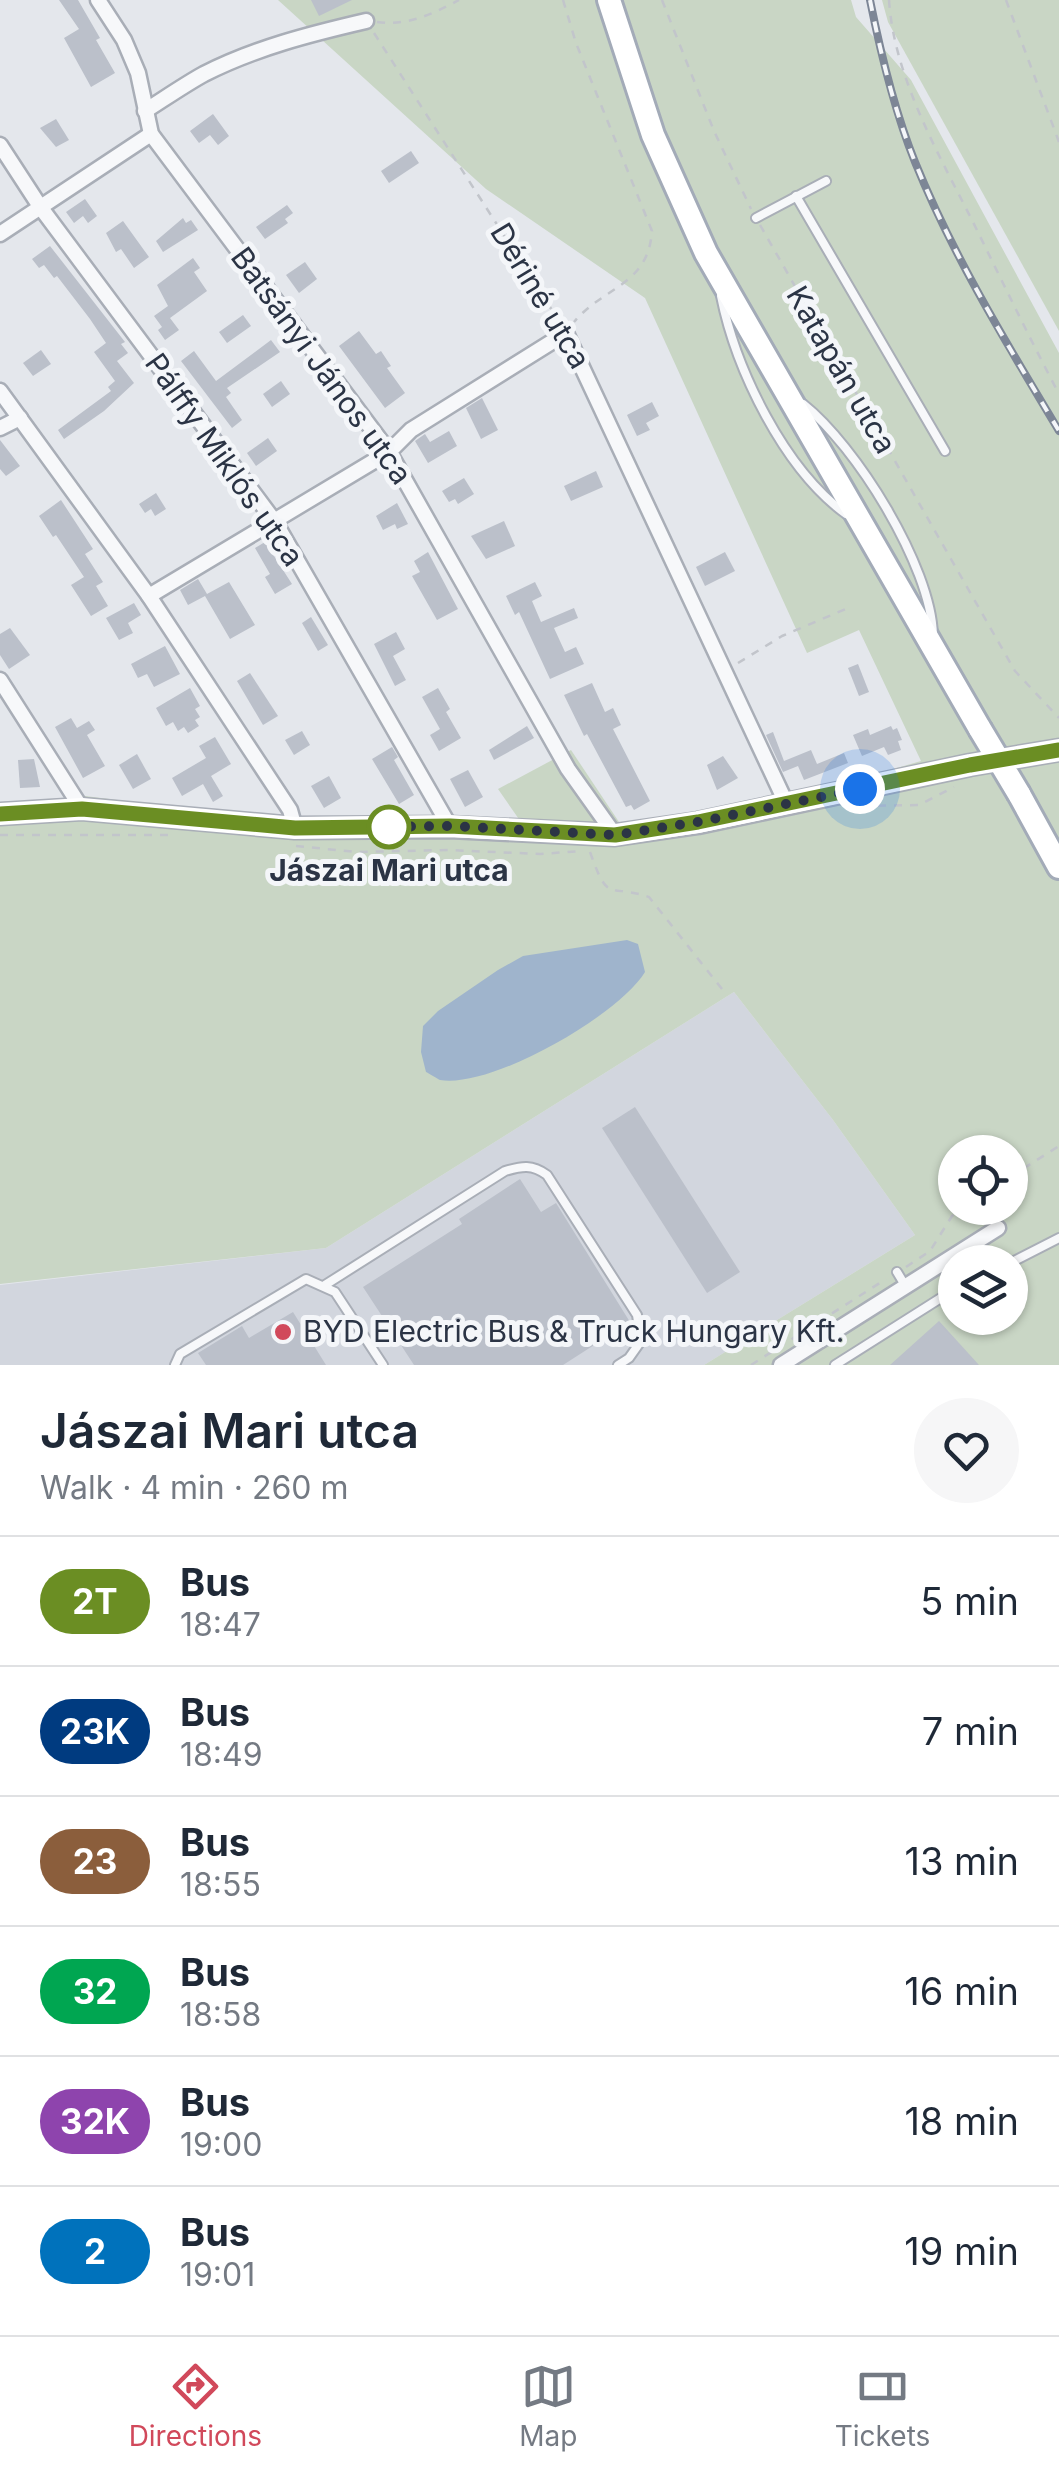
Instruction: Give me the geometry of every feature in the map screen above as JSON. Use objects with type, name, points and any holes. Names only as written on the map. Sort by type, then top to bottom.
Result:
[{"type":"main road","points":[[610,0],[653,135],[716,272],[1059,867]]},
{"type":"street","name":"Batsányi János utca","points":[[98,0],[124,40],[138,72],[150,134],[388,452],[568,769],[615,835]]},
{"type":"street","points":[[145,111],[203,75],[243,57],[302,36],[366,21]]},
{"type":"street","points":[[0,234],[150,134]]},
{"type":"street","name":"Pálffy Miklós utca","points":[[0,145],[40,208],[275,522],[450,826]]},
{"type":"street","points":[[149,596],[388,452],[411,430],[566,333]]},
{"type":"street","name":"Dériné utca","points":[[566,333],[787,805]]},
{"type":"street","points":[[0,391],[149,596],[290,810],[295,828]]},
{"type":"street","points":[[0,428],[20,418]]},
{"type":"street","points":[[0,680],[82,809]]},
{"type":"street","points":[[0,814],[82,809],[295,828],[450,826],[615,835],[1059,750]]},
{"type":"street","points":[[781,1365],[998,1228]]},
{"type":"lane","points":[[756,218],[826,181]]},
{"type":"lane","points":[[796,196],[944,451]]},
{"type":"lane","points":[[716,272],[729,334],[745,377],[804,475],[835,506],[864,527]]},
{"type":"lane","points":[[782,386],[844,444],[911,551],[933,620],[934,649]]},
{"type":"lane","points":[[325,1285],[505,1171],[523,1165],[537,1168],[546,1175],[637,1315],[641,1341],[629,1358],[618,1365]]},
{"type":"lane","points":[[1028,1253],[1059,1238]]},
{"type":"lane","points":[[897,1272],[906,1286]]},
{"type":"lane","points":[[175,1365],[180,1354],[306,1279],[335,1292],[383,1365]]},
{"type":"lane","points":[[834,1365],[938,1297]]},
{"type":"path","points":[[366,21],[394,24],[422,19],[459,0]]},
{"type":"path","points":[[563,0],[576,43],[652,232],[650,250],[638,274],[578,316],[566,333]]},
{"type":"path","name":"Katapán utca","points":[[662,0],[714,131],[756,218],[1015,671],[1059,718]]},
{"type":"path","points":[[889,0],[891,37],[913,94],[989,260],[1059,394]]},
{"type":"path","points":[[1006,0],[1059,142]]},
{"type":"path","name":"Dériné utca","points":[[366,21],[566,333]]},
{"type":"path","points":[[724,672],[782,636],[848,608]]},
{"type":"path","points":[[588,836],[596,871],[606,887],[612,892],[642,894],[653,900],[726,994]]},
{"type":"path","points":[[1028,1166],[1059,1146]]},
{"type":"path","points":[[751,1365],[930,1251],[946,1225]]},
{"type":"shaded area","points":[[734,992],[915,1235],[704,1365],[0,1365],[0,1285],[326,1248]]},
{"type":"green space","points":[[278,0],[851,0],[856,17],[911,80],[1059,353],[1059,1365],[704,1365],[915,1235],[734,992],[326,1248],[0,1284],[0,804],[85,796],[278,820],[523,825],[498,789],[571,750],[621,825],[769,805],[921,761],[859,630],[807,653],[645,298],[486,189]]},
{"type":"green space","points":[[882,0],[1059,0],[1059,331],[888,22]]},
{"type":"water","points":[[627,940],[638,944],[645,972],[631,989],[582,1027],[552,1046],[490,1073],[462,1080],[440,1080],[426,1072],[421,1052],[423,1026],[438,1011],[498,970],[523,956]]},
{"type":"building","points":[[59,0],[78,0],[115,73],[91,87],[64,38],[79,29]]},
{"type":"building","points":[[311,0],[352,0],[319,16]]},
{"type":"building","points":[[213,114],[229,136],[218,145],[210,135],[199,143],[190,131]]},
{"type":"building","points":[[56,119],[69,140],[56,147],[40,128]]},
{"type":"building","points":[[411,151],[419,163],[389,183],[381,171]]},
{"type":"building","points":[[85,199],[97,216],[88,223],[83,216],[74,223],[66,212]]},
{"type":"building","points":[[287,205],[293,213],[285,219],[288,223],[265,239],[256,227]]},
{"type":"building","points":[[183,218],[186,223],[191,220],[198,230],[163,252],[156,241]]},
{"type":"building","points":[[123,221],[149,257],[134,268],[121,249],[116,252],[106,233]]},
{"type":"building","points":[[50,246],[125,342],[121,344],[128,353],[117,361],[134,383],[104,411],[64,439],[58,430],[111,391],[108,387],[115,381],[94,352],[106,343],[90,319],[57,276],[54,278],[44,265],[39,268],[32,259]]},
{"type":"building","points":[[193,258],[200,268],[194,272],[207,291],[170,318],[179,330],[165,340],[154,316],[168,306],[157,285]]},
{"type":"building","points":[[305,262],[317,279],[299,293],[286,275]]},
{"type":"building","points":[[243,315],[251,326],[227,343],[219,332]]},
{"type":"building","points":[[359,331],[376,354],[381,351],[391,366],[387,368],[405,393],[385,408],[339,346]]},
{"type":"building","points":[[271,340],[280,352],[227,388],[231,393],[226,397],[242,420],[232,428],[181,361],[194,351],[216,381]]},
{"type":"building","points":[[41,350],[51,364],[33,376],[23,363]]},
{"type":"building","points":[[281,381],[290,394],[272,407],[263,394]]},
{"type":"building","points":[[482,398],[498,430],[481,439],[466,408]]},
{"type":"building","points":[[652,402],[659,416],[646,423],[650,430],[637,436],[627,415]]},
{"type":"building","points":[[449,431],[457,446],[428,463],[415,441],[425,434],[430,442]]},
{"type":"building","points":[[268,438],[277,451],[256,466],[247,453]]},
{"type":"building","points":[[0,440],[20,466],[6,476],[0,469]]},
{"type":"building","points":[[596,471],[603,487],[571,501],[564,486]]},
{"type":"building","points":[[464,478],[474,494],[458,504],[455,499],[449,502],[442,491]]},
{"type":"building","points":[[156,493],[166,509],[155,516],[151,509],[145,513],[139,504]]},
{"type":"building","points":[[61,500],[93,549],[85,554],[103,582],[96,586],[108,606],[91,616],[71,585],[84,577],[39,516]]},
{"type":"building","points":[[397,503],[408,524],[397,529],[395,524],[383,530],[376,516]]},
{"type":"building","points":[[504,521],[515,546],[486,559],[471,536]]},
{"type":"building","points":[[265,542],[292,584],[275,594],[265,577],[270,574],[255,548]]},
{"type":"building","points":[[428,552],[458,609],[437,620],[412,576],[420,572],[414,561]]},
{"type":"building","points":[[725,552],[735,571],[705,586],[696,567]]},
{"type":"building","points":[[198,579],[207,594],[229,582],[255,625],[230,639],[205,596],[188,605],[180,590]]},
{"type":"building","points":[[535,582],[542,596],[532,601],[541,622],[574,608],[578,618],[554,628],[565,652],[576,647],[584,664],[550,679],[519,612],[515,615],[506,596]]},
{"type":"building","points":[[134,603],[141,615],[128,623],[133,633],[119,640],[106,618]]},
{"type":"building","points":[[311,617],[328,645],[318,651],[302,623]]},
{"type":"building","points":[[10,628],[30,655],[9,669],[0,655],[0,634]]},
{"type":"building","points":[[396,632],[405,649],[393,656],[406,680],[395,686],[374,644]]},
{"type":"building","points":[[165,646],[180,674],[154,687],[147,674],[138,678],[131,664]]},
{"type":"building","points":[[858,664],[869,692],[859,696],[848,668]]},
{"type":"building","points":[[250,673],[278,716],[263,725],[237,681]]},
{"type":"building","points":[[592,683],[605,712],[613,708],[621,725],[613,729],[650,801],[634,810],[631,805],[626,807],[564,695]]},
{"type":"building","points":[[190,688],[200,706],[195,709],[200,717],[195,720],[199,726],[188,733],[184,727],[178,731],[173,722],[166,726],[156,708]]},
{"type":"building","points":[[438,688],[461,738],[439,751],[430,735],[440,729],[422,697]]},
{"type":"building","points":[[71,718],[77,728],[89,721],[95,730],[87,735],[105,766],[83,778],[55,727]]},
{"type":"building","points":[[527,726],[534,738],[494,760],[489,750]]},
{"type":"building","points":[[891,726],[893,730],[897,728],[902,740],[898,741],[901,750],[888,755],[884,747],[862,756],[853,735],[868,729],[870,735]]},
{"type":"building","points":[[302,731],[310,745],[294,755],[285,740]]},
{"type":"building","points":[[773,732],[784,761],[811,750],[817,764],[844,753],[848,763],[804,780],[798,766],[783,772],[766,735]]},
{"type":"building","points":[[215,737],[231,764],[211,776],[223,796],[213,802],[203,784],[182,796],[172,778],[206,758],[199,746]]},
{"type":"building","points":[[392,747],[398,757],[394,760],[414,795],[399,804],[372,759]]},
{"type":"building","points":[[137,754],[151,779],[133,789],[119,765]]},
{"type":"building","points":[[723,756],[738,778],[717,790],[707,765]]},
{"type":"building","points":[[34,759],[40,787],[20,788],[18,760]]},
{"type":"building","points":[[468,770],[483,797],[465,807],[450,779]]},
{"type":"building","points":[[329,776],[341,798],[324,808],[311,786]]},
{"type":"building","points":[[635,1107],[740,1272],[707,1293],[602,1128]]},
{"type":"building","points":[[520,1179],[541,1212],[556,1203],[630,1322],[563,1365],[414,1365],[363,1287],[462,1224],[459,1219]]},
{"type":"building","name":"BYD Electric Bus & Truck Hungary Kft.","points":[[293,1312],[326,1365],[206,1365],[198,1353],[242,1326],[249,1338]]},
{"type":"building","points":[[938,1322],[938,1335],[952,1335],[979,1365],[890,1365]]},
{"type":"railway","points":[[870,0],[894,102],[930,197],[982,299],[1059,431]]},
{"type":"bus line","name":"2T","points":[[0,814],[82,809],[295,828],[450,826],[615,835],[1059,750]]},
{"type":"place","name":"Jászai Mari utca","points":[[389,827]]},
{"type":"place","name":"BYD Electric Bus & Truck Hungary Kft.","points":[[283,1332]]},
{"type":"route","points":[[389,827],[373,827],[450,826],[615,835],[860,789]]}]
